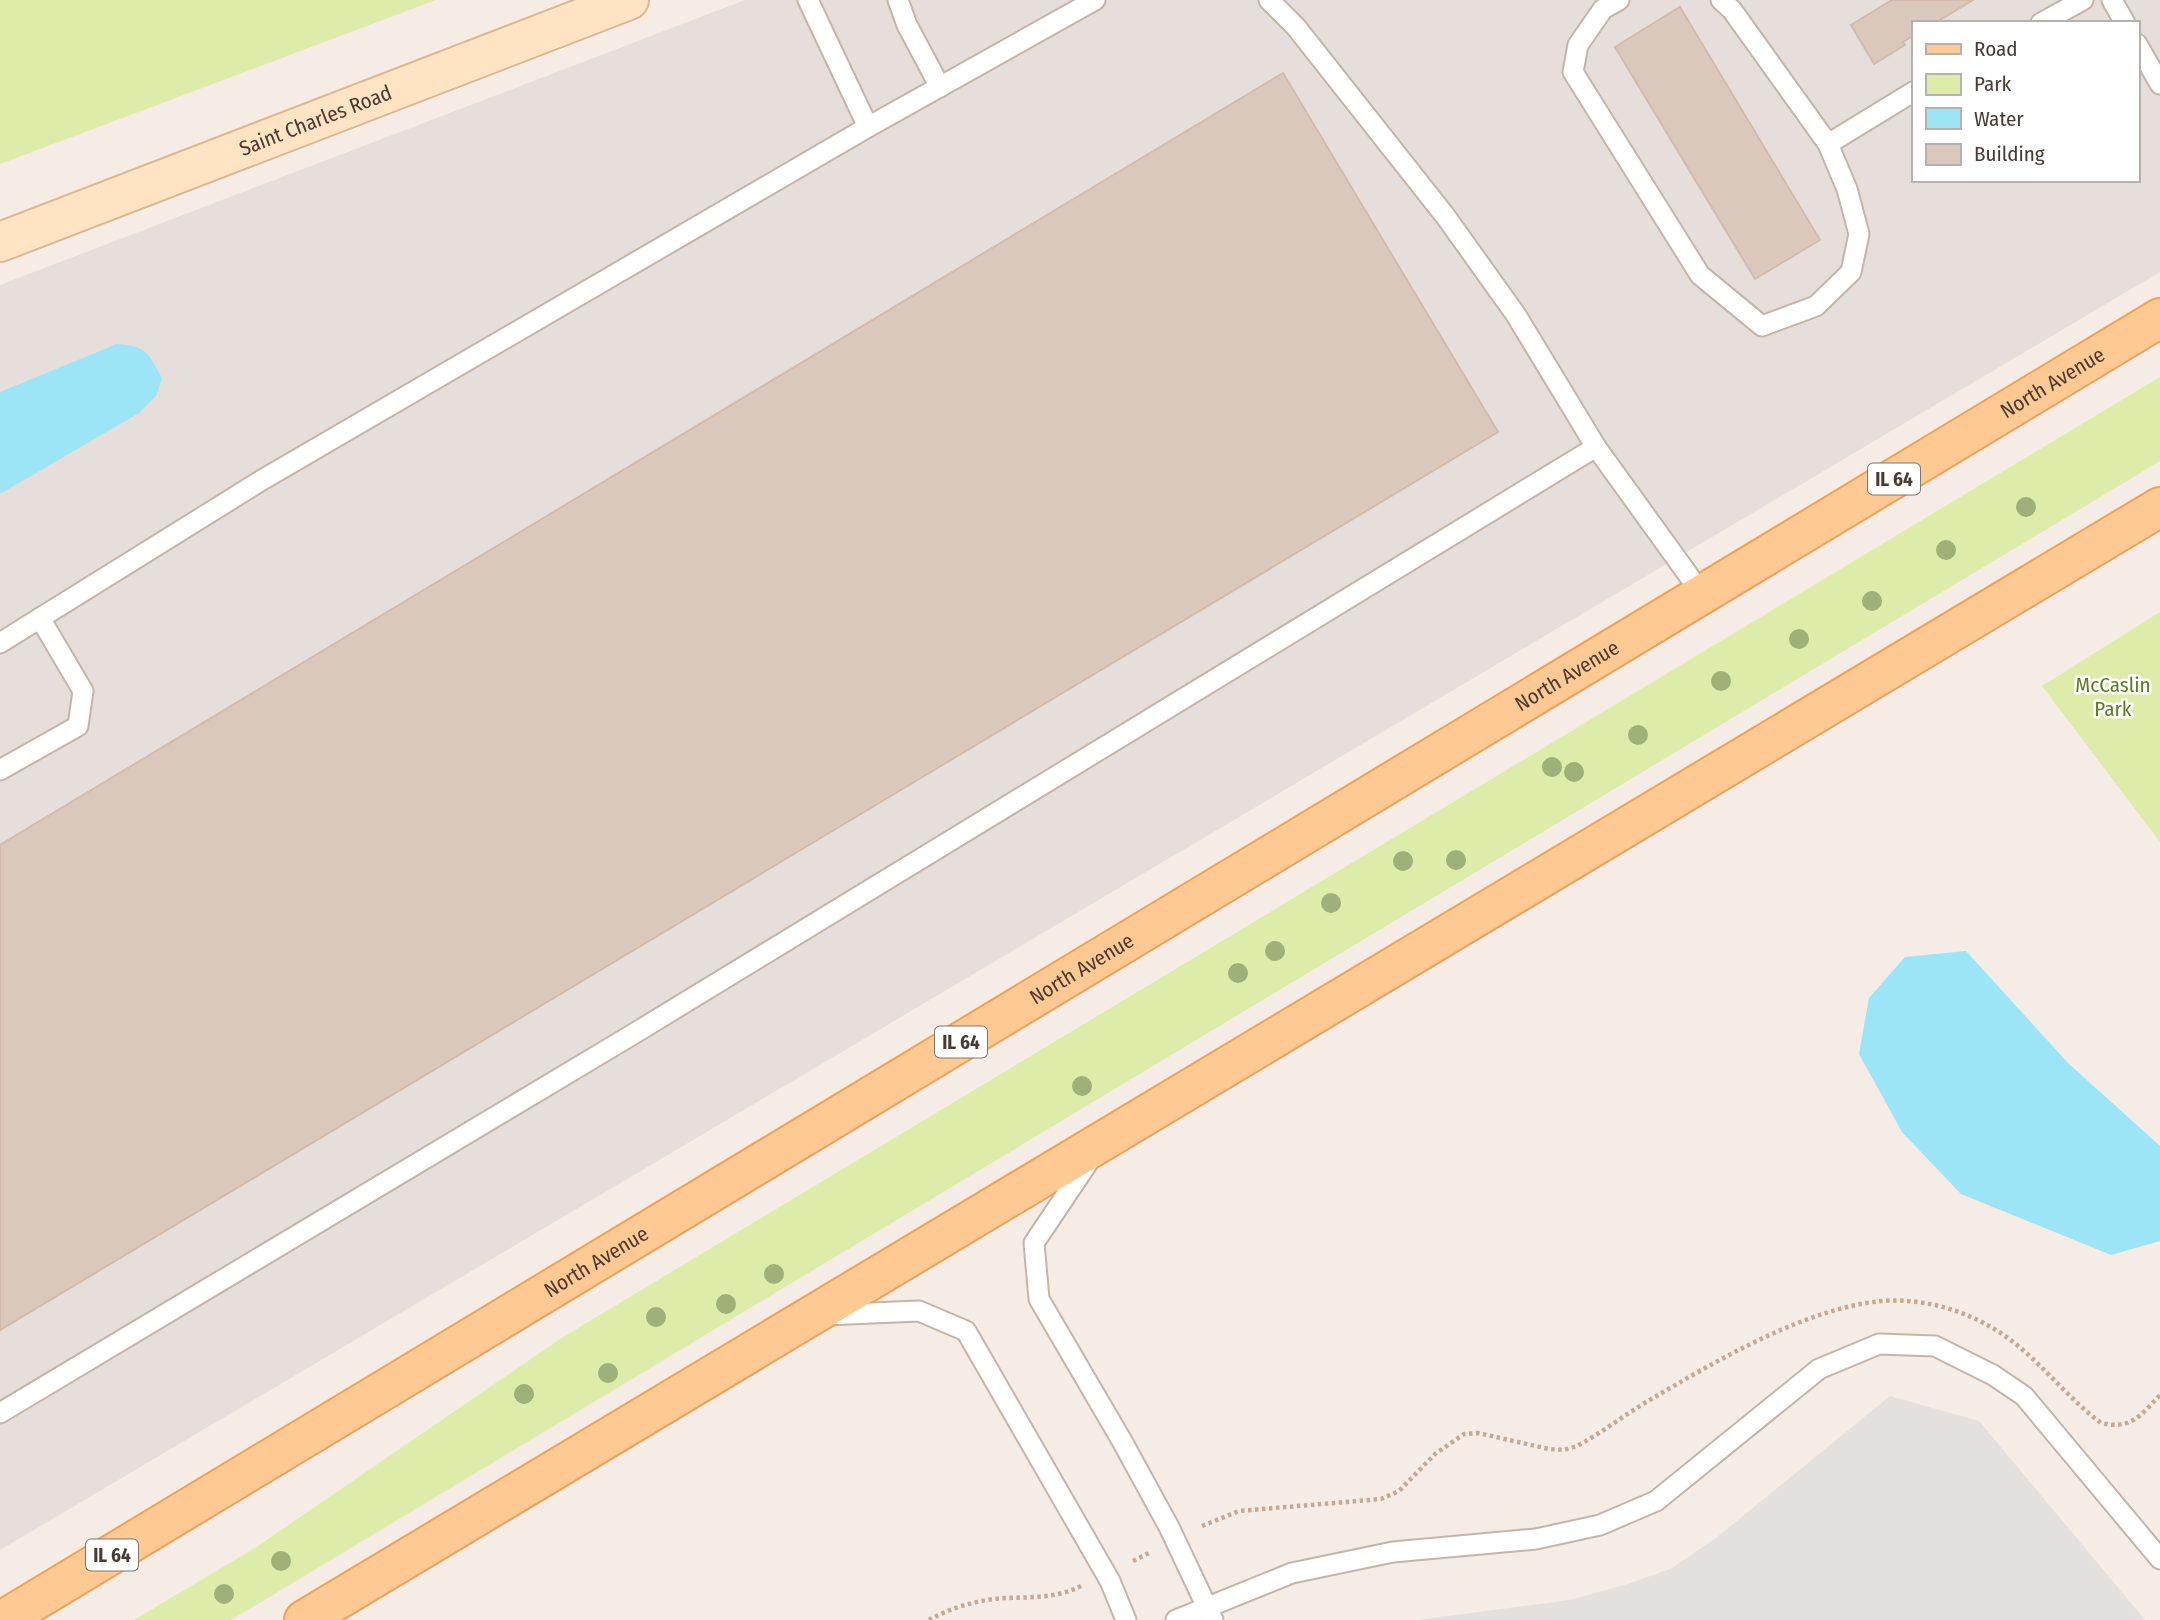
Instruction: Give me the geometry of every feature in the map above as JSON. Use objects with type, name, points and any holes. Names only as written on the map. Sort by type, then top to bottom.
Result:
[{"type":"main road","name":"North Avenue","points":[[3,1620],[2160,318]]},
{"type":"main road","points":[[304,1620],[2160,508]]},
{"type":"street","name":"Saint Charles Road","points":[[0,242],[629,0]]},
{"type":"lane","points":[[808,0],[868,127]]},
{"type":"lane","points":[[898,0],[906,25],[940,87]]},
{"type":"lane","points":[[0,643],[262,480],[868,127],[1096,0]]},
{"type":"lane","points":[[1269,0],[1296,27],[1446,217],[1516,315],[1596,447],[1702,594]]},
{"type":"lane","points":[[1619,0],[1603,9],[1578,45],[1573,72],[1700,275],[1762,326],[1816,306],[1850,272],[1859,234],[1847,189],[1828,144],[1732,10],[1721,0]]},
{"type":"lane","points":[[2045,21],[2083,0]]},
{"type":"lane","points":[[2112,0],[2124,21]]},
{"type":"lane","points":[[2139,47],[2160,84]]},
{"type":"lane","points":[[1828,144],[1912,93]]},
{"type":"lane","points":[[0,1413],[647,1026],[1596,447]]},
{"type":"lane","points":[[0,770],[78,726],[83,691],[40,618]]},
{"type":"lane","points":[[1101,1144],[1034,1243],[1039,1299],[1122,1441],[1211,1614]]},
{"type":"lane","points":[[814,1316],[919,1311],[966,1331],[1107,1574],[1126,1620]]},
{"type":"lane","points":[[1176,1620],[1211,1614],[1292,1573],[1393,1552],[1536,1539],[1600,1525],[1656,1501],[1819,1369],[1880,1344],[1935,1346],[1993,1375],[2024,1396],[2160,1559]]},
{"type":"path","points":[[929,1620],[984,1601],[1065,1594],[1217,1519],[1239,1511],[1381,1499],[1399,1491],[1435,1454],[1464,1434],[1478,1433],[1549,1449],[1564,1450],[1577,1446],[1652,1398],[1758,1341],[1835,1311],[1883,1301],[1917,1303],[1955,1310],[1989,1326],[2022,1347],[2101,1423],[2126,1425],[2139,1417],[2160,1395]]},
{"type":"shaded area","points":[[745,0],[2160,0],[2160,272],[0,1550],[0,285]]},
{"type":"shaded area","points":[[1890,1396],[1979,1421],[2145,1620],[1417,1620],[1570,1600],[1672,1568],[1716,1538]]},
{"type":"green space","points":[[0,0],[436,0],[0,164]]},
{"type":"green space","points":[[2160,377],[2160,461],[231,1620],[134,1620],[255,1548],[560,1339]]},
{"type":"green space","name":"McCaslin Park","points":[[2160,612],[2160,842],[2042,686]]},
{"type":"water","points":[[117,344],[141,349],[150,357],[162,378],[156,396],[139,413],[0,494],[0,392]]},
{"type":"water","points":[[1966,951],[2068,1063],[2160,1146],[2160,1241],[2111,1255],[1961,1194],[1902,1132],[1859,1054],[1869,998],[1905,957]]},
{"type":"building","points":[[1892,0],[1973,0],[1938,21],[1912,21],[1912,37],[1903,42],[1905,45],[1874,64],[1851,25]]},
{"type":"building","points":[[1680,7],[1820,240],[1755,279],[1615,47]]},
{"type":"building","points":[[1283,73],[1498,432],[0,1330],[0,845]]}]
